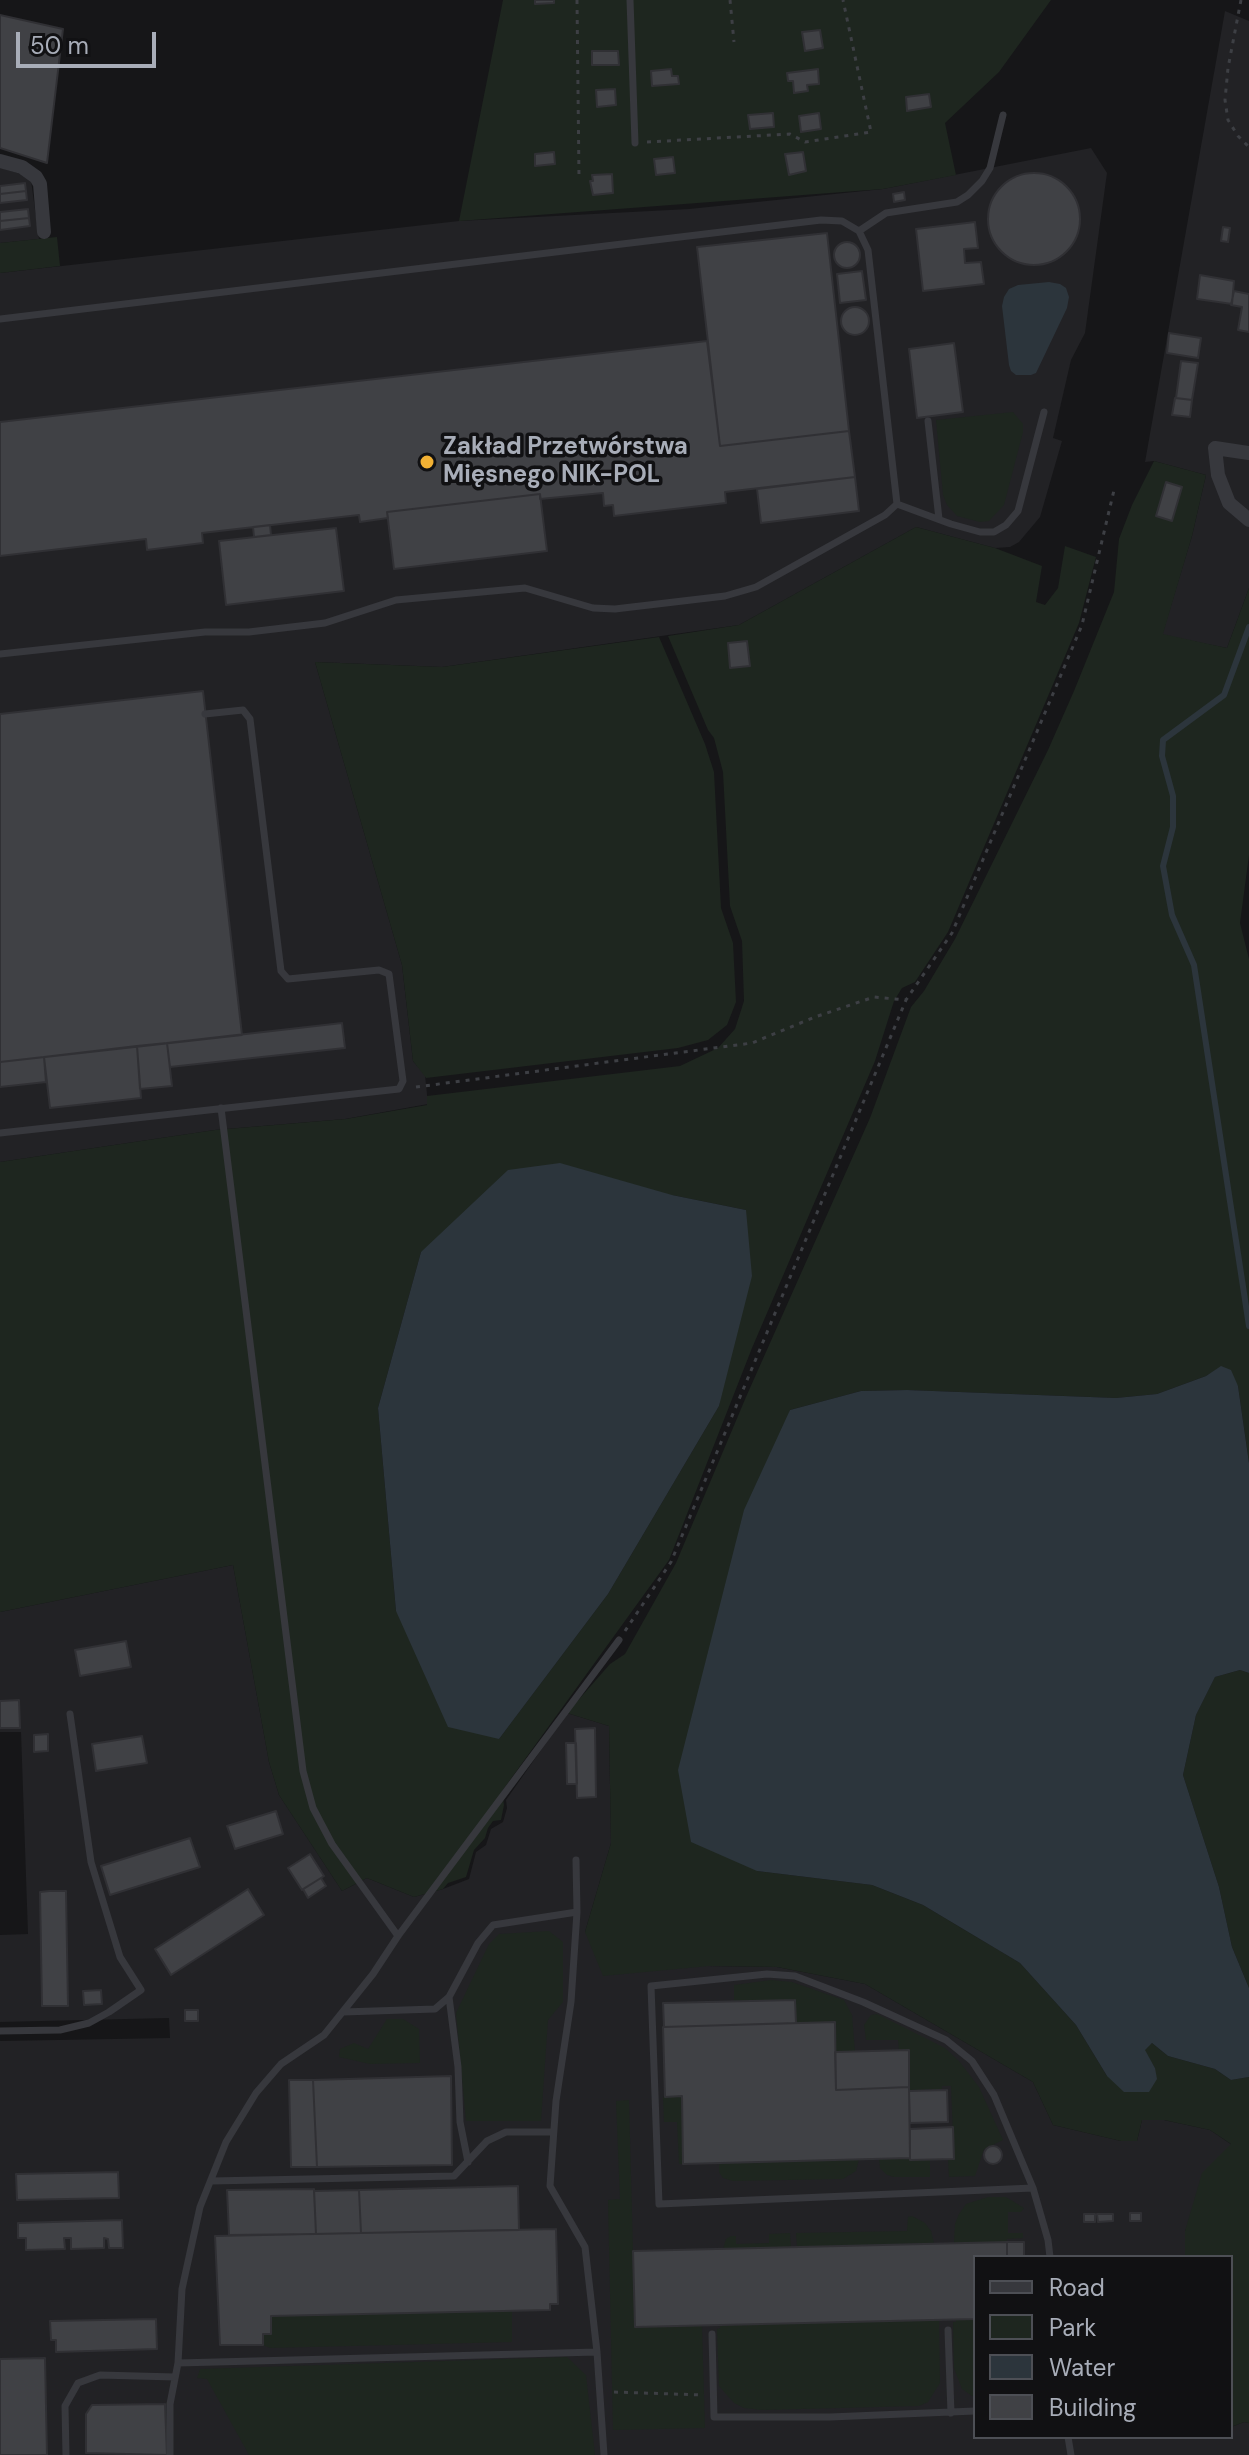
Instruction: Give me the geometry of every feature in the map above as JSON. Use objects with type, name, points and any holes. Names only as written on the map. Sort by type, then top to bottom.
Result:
[{"type":"street","points":[[0,161],[22,167],[36,177],[40,184],[44,232]]},
{"type":"street","points":[[1249,453],[1215,448],[1218,475],[1229,503],[1249,520]]},
{"type":"lane","points":[[630,0],[635,143]]},
{"type":"lane","points":[[859,231],[886,213],[957,202],[968,195],[990,168],[1003,115]]},
{"type":"lane","points":[[0,319],[821,220],[842,221],[859,231],[868,250],[897,504]]},
{"type":"lane","points":[[897,504],[980,532],[994,532],[1006,525],[1018,511],[1044,412]]},
{"type":"lane","points":[[928,421],[939,519]]},
{"type":"lane","points":[[0,654],[205,632],[249,632],[325,623],[396,600],[525,588],[593,608],[615,609],[725,596],[756,587],[885,515],[897,504]]},
{"type":"lane","points":[[0,1133],[399,1089],[403,1081],[389,974],[379,970],[288,979],[281,971],[250,719],[243,710],[205,714]]},
{"type":"lane","points":[[221,1108],[303,1771],[313,1808],[332,1844],[398,1936]]},
{"type":"lane","points":[[170,2455],[170,2404],[178,2363],[182,2289],[200,2207],[226,2142],[256,2093],[281,2064],[324,2035],[373,1974],[398,1936],[619,1640]]},
{"type":"lane","points":[[0,2031],[60,2030],[89,2023],[141,1990],[120,1957],[91,1862],[70,1714]]},
{"type":"lane","points":[[576,1860],[577,1912],[571,2002],[556,2101],[550,2186],[585,2247],[604,2455]]},
{"type":"lane","points":[[343,2012],[435,2009],[449,1997],[478,1943],[493,1925],[577,1912]]},
{"type":"lane","points":[[1033,2188],[659,2204],[651,1986],[767,1974],[795,1976],[863,2002],[946,2040],[972,2061],[994,2095],[1033,2188],[1050,2255]]},
{"type":"lane","points":[[449,1997],[458,2067],[460,2122],[468,2162]]},
{"type":"lane","points":[[211,2181],[454,2176],[487,2141],[506,2132],[553,2132]]},
{"type":"lane","points":[[948,2330],[951,2413]]},
{"type":"lane","points":[[712,2334],[714,2417],[830,2417],[973,2411]]},
{"type":"lane","points":[[178,2363],[597,2352]]},
{"type":"lane","points":[[66,2455],[65,2406],[78,2383],[100,2375],[175,2377]]},
{"type":"path","points":[[577,0],[579,178]]},
{"type":"path","points":[[730,0],[734,42]]},
{"type":"path","points":[[635,143],[790,134],[805,142],[871,132],[843,0]]},
{"type":"path","points":[[1241,0],[1225,100],[1228,120],[1249,147]]},
{"type":"path","points":[[619,1640],[671,1562],[906,1000],[952,933],[1082,625],[1115,486]]},
{"type":"path","points":[[399,1089],[752,1043],[874,997],[906,1000]]},
{"type":"path","points":[[599,2388],[612,2392],[714,2395]]},
{"type":"shaded area","points":[[1225,11],[1249,21],[1249,588],[1227,648],[1162,635],[1192,536],[1206,475],[1154,461],[1145,462]]},
{"type":"shaded area","name":"Zakład Przetwórstwa Mięsnego NIK-POL","points":[[1091,148],[1107,173],[1085,333],[1071,360],[1053,438],[1062,441],[1040,517],[1019,542],[1010,547],[995,548],[916,527],[739,625],[442,667],[315,662],[402,965],[413,1061],[425,1075],[428,1104],[345,1119],[215,1130],[0,1162],[0,273],[459,221],[689,209],[883,189]]},
{"type":"shaded area","points":[[0,168],[25,175],[31,180],[39,239],[0,243]]},
{"type":"shaded area","points":[[233,1565],[269,1762],[279,1795],[342,1891],[367,1878],[414,1897],[469,1879],[476,1852],[486,1845],[491,1829],[503,1822],[506,1800],[567,1713],[609,1726],[611,1843],[585,1932],[709,1966],[777,1967],[865,1984],[1033,2082],[1053,2125],[1121,2141],[1137,2141],[1142,2120],[1164,2120],[1210,2130],[1232,2145],[1185,2231],[1185,2255],[973,2255],[973,2439],[1233,2439],[1233,2426],[1244,2422],[1249,2423],[1249,2455],[0,2455],[0,2041],[170,2038],[169,2018],[0,2022],[0,1935],[28,1934],[21,1732],[0,1732],[0,1612]]},
{"type":"green space","points":[[503,0],[1051,0],[999,72],[945,123],[956,175],[883,189],[459,221]]},
{"type":"green space","points":[[57,237],[60,266],[0,273],[0,243]]},
{"type":"green space","points":[[1013,412],[1023,424],[1023,432],[1004,505],[989,521],[957,516],[943,495],[936,420]]},
{"type":"green space","points":[[1154,461],[1206,475],[1192,536],[1163,634],[1227,648],[1249,588],[1249,855],[1240,923],[1249,959],[1249,1463],[1238,1386],[1221,1367],[1206,1376],[1157,1394],[1116,1398],[861,1391],[790,1410],[757,1871],[872,1885],[923,1905],[1020,1963],[1076,2025],[1107,2076],[1155,2068],[1144,2050],[1152,2043],[1168,2056],[1215,2069],[1231,2080],[1249,2077],[1249,2423],[1233,2426],[1233,2255],[1185,2255],[1185,2231],[1202,2173],[1231,2144],[1210,2130],[1164,2120],[1142,2120],[1137,2141],[1121,2141],[1053,2125],[1033,2082],[865,1984],[777,1967],[709,1966],[603,1976],[585,1932],[611,1843],[609,1726],[567,1713],[610,1664],[625,1654],[676,1563],[870,1118],[911,1007],[955,939],[1074,691],[1114,592],[1119,539]]},
{"type":"green space","points":[[916,527],[995,548],[1042,566],[1036,602],[1045,605],[1058,588],[1065,546],[1096,557],[1079,623],[948,932],[915,982],[902,988],[894,1001],[875,1061],[752,1348],[669,1560],[502,1791],[504,1805],[501,1820],[493,1821],[485,1838],[474,1850],[466,1877],[448,1883],[443,1889],[414,1897],[367,1878],[342,1891],[279,1795],[269,1762],[233,1565],[0,1612],[0,1162],[215,1130],[346,1119],[427,1105],[427,1096],[680,1066],[718,1048],[735,1029],[744,1001],[742,941],[730,906],[723,772],[714,738],[668,636],[739,625]],"holes":[[[672,1195],[746,1210],[719,1406],[608,1594],[499,1739],[396,1611],[378,1408],[421,1252]]]},
{"type":"green space","points":[[659,637],[714,772],[721,908],[733,943],[736,1002],[727,1025],[708,1040],[678,1048],[426,1078],[413,1061],[402,965],[315,662],[442,667]]},
{"type":"green space","points":[[1240,1670],[1249,1673],[1249,1988],[1232,1947],[1219,1887],[1183,1775],[1196,1715],[1215,1677]]},
{"type":"green space","points":[[549,1931],[563,1942],[563,2002],[548,2020],[541,2121],[466,2121],[456,2013],[489,1944],[499,1934]]},
{"type":"green space","points":[[771,1980],[792,1982],[844,2000],[852,2015],[855,2051],[835,2052],[835,2023],[796,2023],[794,2000],[734,2002],[734,1985]]},
{"type":"green space","points":[[877,2014],[945,2048],[979,2087],[1003,2140],[984,2149],[975,2176],[949,2177],[948,2159],[954,2158],[951,2086],[910,2090],[909,2050],[899,2050],[898,2040],[866,2040],[864,2025],[871,2015]]},
{"type":"green space","points":[[387,2019],[403,2019],[419,2029],[420,2063],[370,2064],[339,2057],[340,2049],[354,2043],[368,2049]]},
{"type":"green space","points":[[682,2096],[683,2164],[679,2164],[677,2122],[664,2122],[663,2097]]},
{"type":"green space","points":[[629,2100],[635,2327],[702,2326],[705,2428],[613,2430],[608,2200],[620,2199],[616,2101]]},
{"type":"green space","points":[[859,2159],[856,2171],[843,2179],[733,2181],[723,2178],[719,2172],[719,2163]]},
{"type":"green space","points":[[879,2159],[930,2160],[930,2177],[894,2177],[880,2168]]},
{"type":"green space","points":[[988,2197],[1006,2197],[1024,2208],[1021,2212],[1008,2212],[1008,2233],[1023,2233],[1023,2238],[1007,2239],[1007,2242],[954,2243],[955,2224],[966,2204]]},
{"type":"green space","points":[[908,2217],[925,2223],[934,2243],[797,2247],[796,2233],[907,2231]]},
{"type":"green space","points":[[790,2233],[791,2247],[723,2249],[726,2239],[731,2236],[736,2236],[736,2244],[769,2243],[769,2234]]},
{"type":"green space","points":[[512,2311],[512,2342],[270,2348],[263,2345],[263,2334],[271,2316]]},
{"type":"green space","points":[[956,2319],[973,2319],[973,2397],[962,2389],[954,2368],[953,2322]]},
{"type":"green space","points":[[939,2320],[940,2383],[928,2402],[919,2406],[762,2410],[744,2408],[734,2403],[719,2386],[717,2329],[720,2325]]},
{"type":"green space","points":[[567,2357],[586,2375],[595,2455],[249,2455],[207,2379],[197,2378],[200,2369]]},
{"type":"water","points":[[1049,282],[1066,288],[1069,297],[1067,308],[1036,373],[1016,375],[1009,365],[1002,306],[1004,297],[1009,289],[1018,285]]},
{"type":"water","points":[[560,1163],[672,1195],[746,1210],[752,1276],[719,1406],[608,1594],[499,1739],[448,1727],[396,1611],[378,1408],[421,1252],[508,1170]]},
{"type":"water","points":[[1221,1366],[1231,1370],[1238,1386],[1249,1463],[1249,1673],[1240,1670],[1215,1677],[1196,1715],[1183,1775],[1219,1887],[1232,1947],[1249,1988],[1249,2077],[1231,2080],[1215,2069],[1168,2056],[1152,2043],[1145,2050],[1157,2079],[1149,2092],[1124,2092],[1107,2076],[1076,2025],[1020,1963],[923,1905],[872,1885],[757,1871],[691,1842],[678,1770],[744,1510],[790,1410],[861,1391],[1116,1398],[1157,1394],[1206,1376]]},
{"type":"building","points":[[535,0],[554,0],[554,3],[535,4]]},
{"type":"building","points":[[0,15],[63,29],[47,163],[0,148]]},
{"type":"building","points":[[820,30],[823,48],[805,51],[802,32]]},
{"type":"building","points":[[592,51],[618,51],[619,65],[592,65]]},
{"type":"building","points":[[671,69],[672,76],[678,76],[679,84],[652,86],[651,71]]},
{"type":"building","points":[[818,69],[819,84],[807,85],[808,91],[794,93],[793,81],[788,81],[787,73]]},
{"type":"building","points":[[615,89],[616,105],[597,107],[596,90]]},
{"type":"building","points":[[929,94],[931,107],[907,111],[906,97]]},
{"type":"building","points":[[773,113],[774,127],[750,129],[748,115]]},
{"type":"building","points":[[819,113],[821,129],[801,132],[799,116]]},
{"type":"building","points":[[554,152],[555,164],[535,166],[535,154]]},
{"type":"building","points":[[803,152],[806,171],[789,175],[785,154]]},
{"type":"building","points":[[673,157],[675,173],[656,175],[654,159]]},
{"type":"building","points":[[1034,173],[1052,177],[1066,187],[1076,201],[1080,219],[1076,237],[1066,251],[1052,261],[1034,265],[1016,261],[1002,251],[992,237],[988,219],[992,201],[1002,187],[1016,177]]},
{"type":"building","points":[[612,174],[613,193],[593,195],[592,175]]},
{"type":"building","points":[[25,183],[26,191],[0,194],[0,186]]},
{"type":"building","points":[[26,191],[27,200],[0,203],[0,194]]},
{"type":"building","points":[[904,192],[905,200],[894,202],[893,194]]},
{"type":"building","points":[[28,209],[29,218],[0,221],[0,212]]},
{"type":"building","points":[[29,218],[30,226],[0,230],[0,221]]},
{"type":"building","points":[[975,222],[978,248],[964,249],[965,263],[981,262],[984,284],[923,291],[916,229]]},
{"type":"building","points":[[1223,227],[1230,228],[1228,242],[1221,241]]},
{"type":"building","points":[[827,233],[849,431],[720,446],[697,247]]},
{"type":"building","points":[[847,242],[856,246],[860,255],[856,264],[847,268],[838,264],[834,255],[838,246]]},
{"type":"building","points":[[862,271],[866,300],[840,303],[837,274]]},
{"type":"building","points":[[1200,275],[1234,281],[1232,304],[1197,299]]},
{"type":"building","points":[[1234,291],[1249,294],[1249,332],[1238,330],[1242,307],[1231,305]]},
{"type":"building","points":[[855,307],[865,311],[869,321],[865,331],[855,335],[845,331],[841,321],[845,311]]},
{"type":"building","points":[[1169,333],[1201,338],[1198,358],[1167,353]]},
{"type":"building","name":"Zakład Przetwórstwa Mięsnego NIK-POL","points":[[707,341],[720,446],[849,431],[855,477],[725,492],[726,503],[614,516],[613,505],[604,506],[603,493],[540,499],[540,494],[387,512],[388,518],[360,522],[359,515],[202,533],[203,543],[147,550],[146,539],[0,556],[0,422]]},
{"type":"building","points":[[954,343],[963,412],[917,418],[909,349]]},
{"type":"building","points":[[1181,361],[1198,363],[1192,400],[1176,398]]},
{"type":"building","points":[[1175,398],[1192,400],[1190,417],[1172,415]]},
{"type":"building","points":[[855,477],[859,511],[761,523],[757,489]]},
{"type":"building","points":[[1166,482],[1182,487],[1172,521],[1156,516]]},
{"type":"building","points":[[540,494],[547,551],[394,569],[387,512]]},
{"type":"building","points":[[270,525],[271,535],[254,537],[253,527]]},
{"type":"building","points":[[336,528],[344,591],[226,605],[219,541]]},
{"type":"building","points":[[747,641],[750,666],[730,668],[728,643]]},
{"type":"building","points":[[203,691],[242,1035],[0,1062],[0,714]]},
{"type":"building","points":[[342,1023],[345,1048],[170,1067],[167,1043]]},
{"type":"building","points":[[167,1043],[172,1086],[140,1089],[137,1046]]},
{"type":"building","points":[[137,1046],[141,1098],[50,1108],[44,1057]]},
{"type":"building","points":[[44,1057],[46,1082],[0,1087],[0,1062]]},
{"type":"building","points":[[126,1641],[131,1667],[80,1676],[75,1650]]},
{"type":"building","points":[[19,1700],[20,1728],[0,1728],[0,1701]]},
{"type":"building","points":[[595,1728],[596,1797],[577,1798],[575,1729]]},
{"type":"building","points":[[48,1734],[48,1751],[34,1752],[34,1735]]},
{"type":"building","points":[[142,1736],[147,1763],[96,1771],[92,1744]]},
{"type":"building","points":[[566,1743],[576,1743],[577,1784],[567,1784]]},
{"type":"building","points":[[276,1811],[283,1834],[235,1849],[227,1826]]},
{"type":"building","points":[[190,1838],[200,1867],[110,1895],[101,1866]]},
{"type":"building","points":[[310,1854],[324,1876],[302,1890],[288,1868]]},
{"type":"building","points":[[321,1878],[326,1886],[308,1898],[303,1889]]},
{"type":"building","points":[[248,1889],[264,1915],[171,1975],[155,1949]]},
{"type":"building","points":[[66,1891],[68,2006],[42,2006],[40,1892]]},
{"type":"building","points":[[101,1990],[102,2004],[84,2005],[83,1991]]},
{"type":"building","points":[[795,2000],[796,2023],[664,2027],[663,2003]]},
{"type":"building","points":[[185,2010],[198,2010],[198,2021],[185,2021]]},
{"type":"building","points":[[835,2022],[836,2090],[909,2087],[910,2158],[683,2164],[682,2096],[665,2097],[663,2027]]},
{"type":"building","points":[[909,2050],[909,2087],[836,2090],[835,2052]]},
{"type":"building","points":[[451,2076],[452,2165],[317,2167],[313,2080]]},
{"type":"building","points":[[289,2080],[313,2080],[317,2167],[291,2167]]},
{"type":"building","points":[[947,2090],[948,2122],[910,2123],[909,2091]]},
{"type":"building","points":[[953,2127],[954,2159],[910,2160],[910,2129]]},
{"type":"building","points":[[993,2146],[1002,2155],[993,2164],[984,2155]]},
{"type":"building","points":[[118,2172],[119,2198],[17,2200],[16,2174]]},
{"type":"building","points":[[518,2186],[519,2230],[361,2233],[359,2190]]},
{"type":"building","points":[[314,2189],[316,2234],[229,2235],[227,2190]]},
{"type":"building","points":[[359,2190],[361,2233],[316,2234],[314,2191]]},
{"type":"building","points":[[1130,2213],[1141,2213],[1141,2221],[1130,2221]]},
{"type":"building","points":[[1084,2214],[1095,2214],[1095,2222],[1084,2222]]},
{"type":"building","points":[[1097,2214],[1113,2214],[1113,2221],[1098,2222]]},
{"type":"building","points":[[122,2220],[123,2248],[109,2248],[108,2239],[104,2238],[104,2248],[71,2249],[71,2238],[64,2238],[65,2249],[26,2250],[26,2238],[18,2238],[18,2223]]},
{"type":"building","points":[[556,2229],[558,2304],[550,2304],[550,2310],[271,2316],[271,2334],[263,2334],[263,2345],[220,2345],[215,2236]]},
{"type":"building","points":[[1007,2242],[1007,2255],[973,2255],[973,2319],[635,2327],[633,2251]]},
{"type":"building","points":[[1007,2242],[1024,2242],[1024,2255],[1007,2255]]},
{"type":"building","points":[[156,2319],[157,2349],[56,2352],[56,2340],[51,2340],[50,2321]]},
{"type":"building","points":[[45,2358],[47,2455],[0,2455],[0,2359]]},
{"type":"building","points":[[165,2404],[167,2455],[86,2453],[86,2414],[92,2405]]},
{"type":"waterway","points":[[1249,627],[1224,695],[1163,740],[1162,756],[1173,796],[1173,827],[1163,866],[1172,915],[1194,965],[1249,1326]]},
{"type":"place","name":"Zakład Przetwórstwa Mięsnego NIK-POL","points":[[427,462]]}]
